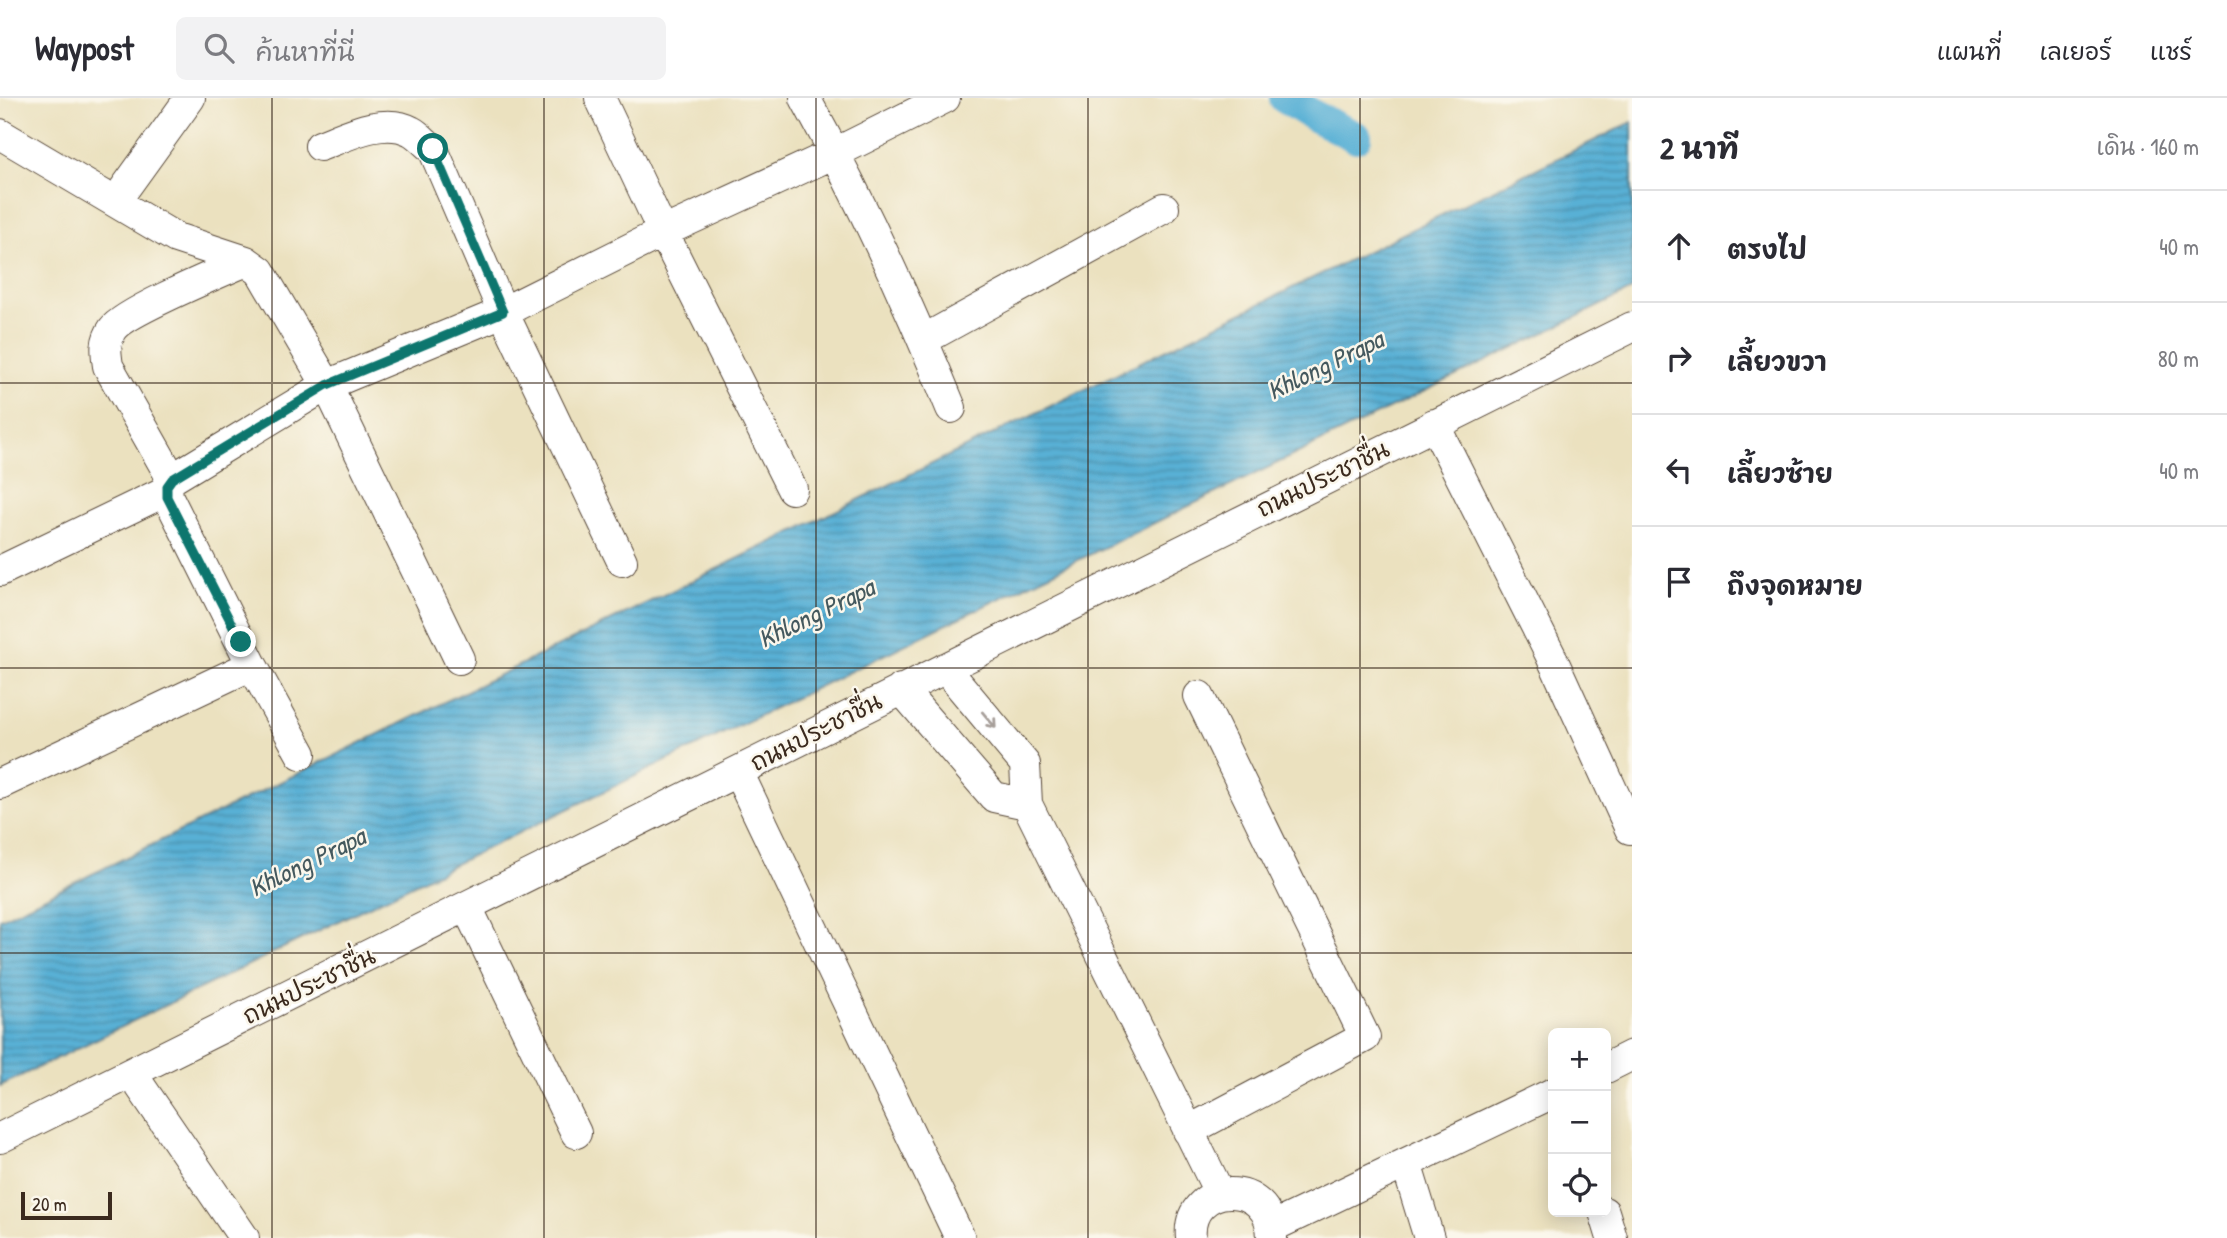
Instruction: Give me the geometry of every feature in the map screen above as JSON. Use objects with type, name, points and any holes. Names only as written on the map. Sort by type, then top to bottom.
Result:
[{"type":"street","points":[[115,202],[190,98]]},
{"type":"street","points":[[600,98],[663,232],[792,489]]},
{"type":"street","points":[[805,98],[835,153],[923,340],[951,408]]},
{"type":"street","points":[[0,571],[169,485],[327,385],[503,312],[663,232],[835,153],[944,98]]},
{"type":"street","points":[[320,146],[358,132],[390,125],[411,131],[433,149],[503,312],[622,561]]},
{"type":"street","points":[[0,134],[176,238],[246,261],[260,271],[327,385],[459,659]]},
{"type":"street","points":[[923,340],[1164,208]]},
{"type":"street","points":[[246,261],[134,313],[114,327],[105,346],[108,366],[169,485],[167,497],[252,665],[301,754]]},
{"type":"street","name":"ถนนประชาชื่น","points":[[0,1138],[1434,424],[1630,331]]},
{"type":"street","points":[[1434,424],[1550,654],[1630,830]]},
{"type":"street","points":[[0,784],[252,665]]},
{"type":"street","points":[[945,668],[1026,764],[1027,804],[1220,1194]]},
{"type":"street","points":[[901,688],[994,797],[1027,804]]},
{"type":"street","points":[[1188,1131],[1364,1037],[1199,696]]},
{"type":"street","points":[[738,772],[960,1238]]},
{"type":"street","points":[[467,907],[576,1133]]},
{"type":"street","points":[[1611,1066],[1632,1055]]},
{"type":"street","points":[[132,1074],[244,1238]]},
{"type":"street","points":[[1191,1238],[1192,1219],[1199,1208],[1208,1199],[1220,1194],[1232,1192],[1259,1202],[1268,1213],[1272,1232],[1406,1163],[1548,1095]]},
{"type":"street","points":[[1406,1163],[1429,1238]]},
{"type":"street","points":[[1606,1217],[1612,1238]]},
{"type":"water","name":"Khlong Prapa","points":[[1632,122],[1632,290],[0,1086],[0,919]]},
{"type":"waterway","points":[[1285,98],[1356,137]]},
{"type":"route","points":[[241,642],[167,497],[167,486],[172,479],[327,385],[503,312],[433,149]]}]
